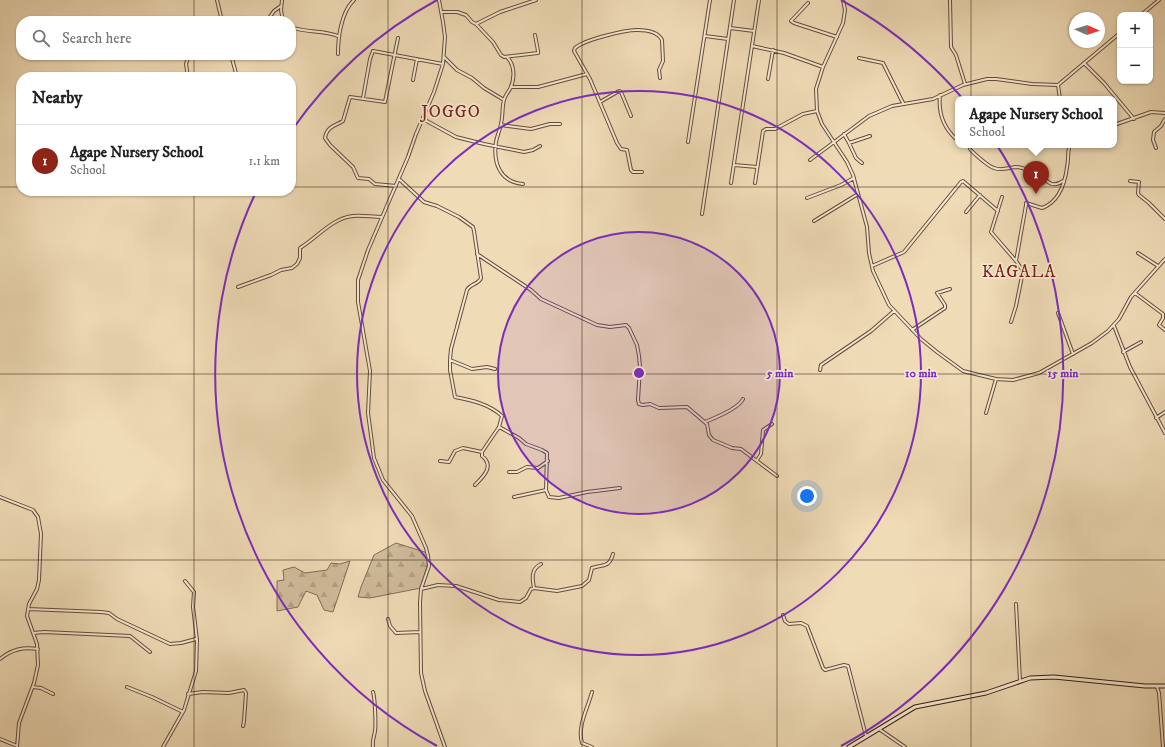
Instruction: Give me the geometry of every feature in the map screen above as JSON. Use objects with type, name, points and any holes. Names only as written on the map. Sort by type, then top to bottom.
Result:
[{"type":"street","points":[[217,0],[221,16]]},
{"type":"street","points":[[282,0],[282,16]]},
{"type":"street","points":[[338,54],[338,36],[348,7],[354,0]]},
{"type":"street","points":[[438,0],[445,37],[443,64],[423,120],[362,267],[357,287],[358,302],[370,371],[368,413],[373,452],[382,480],[412,516],[426,548],[428,566],[421,589],[420,603],[421,672],[423,685],[444,747]]},
{"type":"street","points":[[476,24],[500,12],[536,0]]},
{"type":"street","points":[[688,142],[710,0]]},
{"type":"street","points":[[702,214],[734,0]]},
{"type":"street","points":[[731,183],[759,0]]},
{"type":"street","points":[[843,0],[845,10],[843,23],[823,67],[816,89],[817,111],[822,124],[847,162],[854,178],[867,227],[869,253],[875,276],[894,311],[912,330],[937,352],[958,368],[996,379],[1014,380],[1034,374],[1092,343],[1114,326],[1128,300],[1165,259]]},
{"type":"street","points":[[950,0],[951,47],[956,55],[965,84]]},
{"type":"street","points":[[1145,12],[1159,0]]},
{"type":"street","points":[[808,3],[791,21],[837,37]]},
{"type":"street","points":[[270,16],[274,11],[281,6]]},
{"type":"street","points":[[441,12],[462,13],[466,15],[493,42],[501,56],[507,57],[538,53],[535,35]]},
{"type":"street","points":[[296,28],[305,31],[330,33],[338,36]]},
{"type":"street","points":[[730,28],[754,31]]},
{"type":"street","points":[[642,172],[633,172],[631,170],[627,150],[621,149],[617,143],[587,74],[574,51],[576,46],[610,35],[637,30],[656,34],[662,40],[663,61],[659,70],[660,78]]},
{"type":"street","points":[[705,36],[728,39]]},
{"type":"street","points":[[810,160],[869,116],[886,108],[903,103],[933,99],[951,89],[965,84],[991,78],[1018,83],[1058,85],[1117,36]]},
{"type":"street","points":[[396,186],[375,184],[369,179],[358,178],[353,167],[330,145],[325,138],[327,131],[333,125],[342,122],[350,97],[385,102],[398,38]]},
{"type":"street","points":[[752,46],[773,50],[823,67]]},
{"type":"street","points":[[768,80],[773,50]]},
{"type":"street","points":[[363,98],[370,59],[373,51],[443,64]]},
{"type":"street","points":[[444,57],[457,70],[472,78],[484,88],[504,100]]},
{"type":"street","points":[[507,57],[511,61],[513,70],[511,87],[504,100],[501,125],[496,146],[498,164],[503,177],[512,182],[523,184]]},
{"type":"street","points":[[859,58],[883,63],[903,103]]},
{"type":"street","points":[[413,80],[417,59]]},
{"type":"street","points":[[187,60],[186,64],[187,72]]},
{"type":"street","points":[[232,60],[236,72]]},
{"type":"street","points":[[1084,62],[1115,96]]},
{"type":"street","points":[[511,87],[538,87],[587,74]]},
{"type":"street","points":[[1058,85],[1060,96]]},
{"type":"street","points":[[600,102],[619,91],[621,92],[631,116]]},
{"type":"street","points":[[940,95],[939,107],[943,122],[955,138]]},
{"type":"street","points":[[1117,99],[1134,119]]},
{"type":"street","points":[[755,183],[763,131],[766,129],[776,129],[802,114],[817,111]]},
{"type":"street","points":[[1117,124],[1151,112],[1165,113]]},
{"type":"street","points":[[1156,148],[1153,135],[1155,130],[1161,126],[1165,119]]},
{"type":"street","points":[[423,120],[456,137],[496,146],[528,152],[540,146]]},
{"type":"street","points":[[501,125],[531,129],[550,124],[560,124]]},
{"type":"street","points":[[844,134],[856,158],[862,164]]},
{"type":"street","points":[[848,143],[870,136]]},
{"type":"street","points":[[1016,261],[1026,203],[1038,208],[1046,206],[1058,196],[1067,168],[1069,148]]},
{"type":"street","points":[[970,149],[989,167],[995,169],[1001,170],[1016,167],[1022,168],[1027,171],[1040,174],[1049,183],[1057,184],[1064,180]]},
{"type":"street","points":[[734,164],[757,167]]},
{"type":"street","points":[[807,198],[841,185],[854,178]]},
{"type":"street","points":[[399,180],[424,202],[443,208],[459,216],[473,227],[474,231],[481,278],[478,282],[470,285],[466,290],[451,349],[450,370],[455,397],[471,400],[495,409],[502,416],[499,427],[482,452],[482,456],[487,462],[488,470],[475,485]]},
{"type":"street","points":[[872,266],[904,252],[963,181],[998,211]]},
{"type":"street","points":[[1130,181],[1139,182],[1139,195],[1165,219]]},
{"type":"street","points":[[814,221],[858,194]]},
{"type":"street","points":[[966,212],[980,195]]},
{"type":"street","points":[[1002,197],[991,232],[1024,271],[1012,322]]},
{"type":"street","points":[[238,287],[281,270],[292,268],[300,258],[300,248],[334,223],[353,216],[382,217]]},
{"type":"street","points":[[1138,253],[1158,266]]},
{"type":"street","points":[[477,254],[531,290],[541,299],[597,325],[610,327],[626,325],[629,328],[638,349],[640,367],[639,404],[650,404],[658,408],[687,407],[705,422],[708,427],[709,435],[713,440],[732,448],[741,449],[777,476]]},
{"type":"street","points":[[912,330],[945,308],[945,305],[937,293],[950,290]]},
{"type":"street","points":[[1135,293],[1163,314],[1163,318],[1159,325],[1165,330]]},
{"type":"street","points":[[820,370],[821,365],[871,331],[894,311]]},
{"type":"street","points":[[1058,313],[1073,354]]},
{"type":"street","points":[[1114,326],[1124,352],[1156,418],[1165,433]]},
{"type":"street","points":[[1124,352],[1141,342]]},
{"type":"street","points":[[450,360],[472,369],[488,367],[495,369]]},
{"type":"street","points":[[986,413],[996,379]]},
{"type":"street","points":[[705,422],[736,407],[743,399]]},
{"type":"street","points":[[1156,418],[1165,412]]},
{"type":"street","points":[[757,460],[761,454],[763,430],[772,424]]},
{"type":"street","points":[[499,427],[526,444],[547,453],[548,461],[546,490],[549,497],[554,498],[620,488]]},
{"type":"street","points":[[440,461],[449,462],[455,451],[463,448],[479,450],[482,452]]},
{"type":"street","points":[[509,472],[517,472],[527,467],[538,468],[548,461]]},
{"type":"street","points":[[514,496],[546,490]]},
{"type":"street","points":[[0,497],[33,510],[36,513],[39,523],[41,557],[39,580],[28,609],[27,616],[38,649],[38,665],[32,687],[18,723],[17,746],[0,739]]},
{"type":"street","points":[[421,589],[438,585],[456,586],[499,600],[520,602],[526,598],[531,589],[534,588],[556,591],[582,586],[589,580],[592,568],[608,565],[613,554]]},
{"type":"street","points":[[534,588],[534,569],[541,564]]},
{"type":"street","points":[[163,747],[183,712],[196,670],[196,639],[193,612],[194,592],[185,581]]},
{"type":"street","points":[[1016,604],[1020,681]]},
{"type":"street","points":[[28,609],[101,612],[109,614],[173,645],[196,639]]},
{"type":"street","points":[[783,615],[785,621],[789,624],[801,623],[806,626],[825,670],[848,666],[866,736]]},
{"type":"street","points":[[388,619],[390,626],[396,633],[420,632]]},
{"type":"street","points":[[33,633],[44,632],[130,636],[150,652]]},
{"type":"street","points":[[0,659],[14,650],[24,648],[38,649]]},
{"type":"street","points":[[849,747],[916,707],[986,693],[1030,678],[1054,678],[1157,687],[1165,686]]},
{"type":"street","points":[[32,687],[41,688],[53,694]]},
{"type":"street","points":[[127,687],[152,696],[183,712]]},
{"type":"street","points":[[1157,687],[1159,693],[1163,747]]},
{"type":"street","points":[[188,694],[203,692],[229,693],[244,690],[246,693],[243,726]]},
{"type":"street","points":[[373,692],[375,699],[375,729],[372,738],[373,747]]},
{"type":"street","points":[[592,692],[581,728],[582,744],[592,747]]},
{"type":"street","points":[[878,729],[905,747]]},
{"type":"green space","points":[[396,543],[428,553],[427,566],[421,588],[370,598],[358,597],[374,555]]},
{"type":"green space","points":[[350,561],[333,612],[324,610],[317,595],[306,591],[298,607],[277,611],[277,581],[284,580],[283,570],[294,567],[305,573],[327,570],[331,563],[340,564]]},
{"type":"place","name":"Agape Nursery School","points":[[1036,194]]},
{"type":"district","name":"JOGGO","points":[[451,111]]},
{"type":"district","name":"KAGALA","points":[[1019,271]]}]
